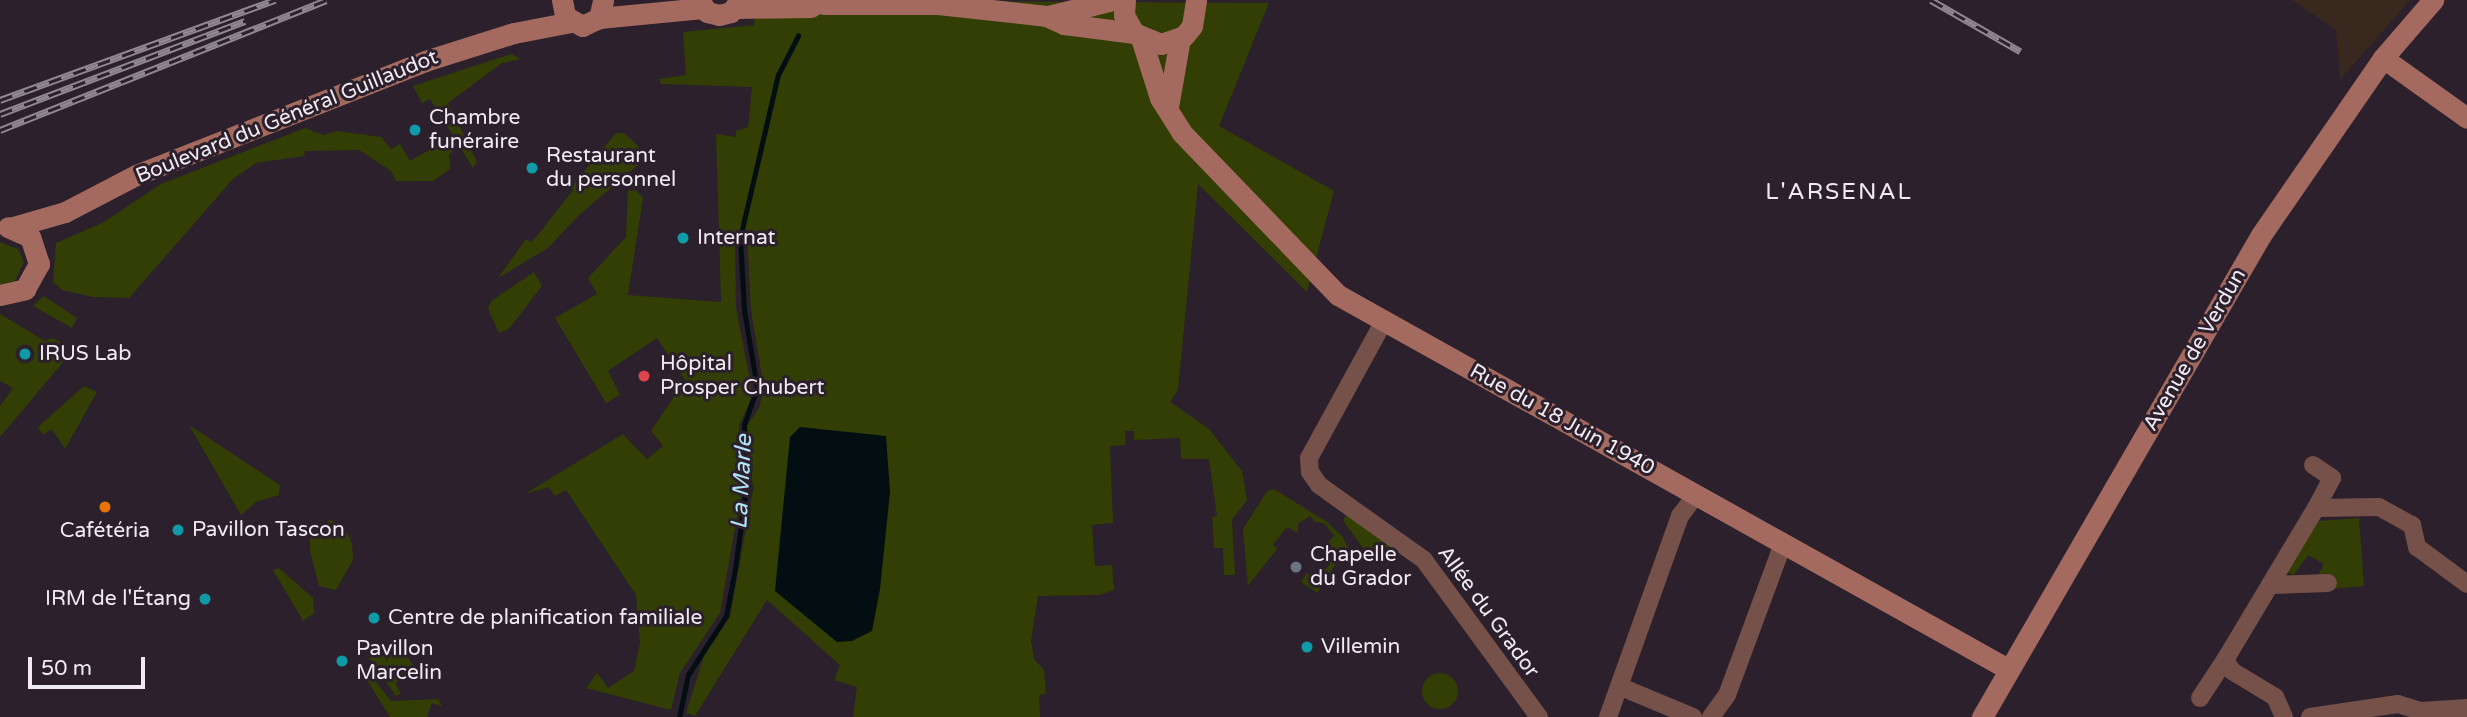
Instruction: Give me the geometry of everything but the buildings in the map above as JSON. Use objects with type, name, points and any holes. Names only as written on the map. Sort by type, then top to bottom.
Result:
[{"type":"street","points":[[797,0],[826,4]]},
{"type":"street","points":[[1046,16],[1113,0]]},
{"type":"street","name":"Rue du 18 Juin 1940","points":[[1125,0],[1125,15],[1138,36],[1160,98],[1182,133],[1338,295],[2008,669]]},
{"type":"street","points":[[601,9],[701,4],[719,15],[738,4],[899,1],[1046,16],[1064,24],[1138,36],[1161,44],[1180,38],[1192,26],[1196,0]]},
{"type":"street","name":"Avenue de Verdun","points":[[1982,717],[2261,235],[2384,58],[2433,0]]},
{"type":"street","name":"Boulevard du Général Guillaudot","points":[[6,227],[65,212],[147,171],[413,65],[514,33],[565,10],[588,25],[601,9]]},
{"type":"street","points":[[1168,107],[1180,38]]},
{"type":"street","points":[[2384,58],[2467,118]]},
{"type":"street","points":[[0,295],[16,293],[32,281],[39,255],[65,212]]},
{"type":"street","points":[[6,227],[30,237],[39,255]]},
{"type":"street","name":"Allée du Grador","points":[[1384,321],[1309,464],[1319,485],[1424,560],[1533,715]]},
{"type":"street","points":[[2200,698],[2332,478],[2312,465]]},
{"type":"street","points":[[1608,717],[1621,687],[1680,516],[1696,495]]},
{"type":"street","points":[[2316,508],[2379,507],[2412,525],[2417,547],[2467,584]]},
{"type":"street","points":[[1711,717],[1727,695],[1783,544]]},
{"type":"street","points":[[2270,585],[2328,583]]},
{"type":"street","points":[[2225,660],[2232,671],[2274,697],[2284,717]]},
{"type":"street","points":[[1621,687],[1693,717]]},
{"type":"street","points":[[2309,717],[2398,704],[2421,711],[2467,708]]},
{"type":"shaded area","points":[[2292,0],[2410,0],[2340,80],[2336,30]]},
{"type":"shaded area","points":[[800,427],[886,436],[890,492],[880,589],[872,631],[852,641],[837,642],[775,591],[790,437]]},
{"type":"green space","points":[[755,0],[1269,3],[1219,126],[1334,191],[1307,292],[1198,184],[1178,390],[1170,402],[1209,429],[1242,471],[1247,500],[1232,520],[1235,575],[1224,575],[1223,548],[1214,548],[1212,517],[1217,516],[1209,459],[1181,459],[1180,438],[1134,440],[1134,431],[1125,431],[1126,445],[1110,446],[1113,523],[1092,525],[1095,566],[1112,565],[1114,590],[1099,595],[1038,596],[1031,641],[1034,659],[1044,670],[1046,694],[1039,695],[1040,717],[853,717],[857,687],[834,680],[840,665],[767,600],[695,716],[686,713],[704,656],[730,617],[753,490],[747,426],[759,408],[764,388],[751,310],[747,234],[735,234],[736,307],[753,396],[739,425],[742,489],[720,613],[680,673],[671,710],[586,688],[597,673],[608,688],[634,671],[640,643],[636,595],[566,490],[555,496],[549,487],[525,494],[623,434],[647,459],[663,446],[651,431],[685,380],[657,338],[608,371],[620,395],[606,403],[555,318],[597,294],[588,278],[626,237],[628,190],[637,191],[643,198],[628,295],[721,302],[716,134],[736,137],[736,131],[748,127],[752,87],[661,84],[659,79],[686,75],[683,32],[754,25]]},
{"type":"green space","points":[[511,54],[521,59],[502,63],[448,103],[477,162],[473,168],[430,99],[422,103],[413,86]]},
{"type":"green space","points":[[305,128],[323,135],[337,131],[381,137],[391,149],[400,144],[410,161],[445,141],[455,150],[449,154],[450,169],[433,181],[396,181],[391,171],[359,150],[305,151],[304,156],[256,163],[233,179],[129,298],[93,297],[62,290],[53,282],[56,243],[104,222],[161,184]]},
{"type":"green space","points":[[616,133],[624,133],[640,148],[638,165],[578,216],[548,248],[498,278],[526,239],[531,242],[538,235],[573,190],[571,187]]},
{"type":"green space","points":[[0,242],[18,249],[24,262],[15,281],[0,285]]},
{"type":"green space","points":[[534,272],[542,286],[509,329],[499,333],[488,309],[491,301]]},
{"type":"green space","points":[[44,296],[77,318],[72,328],[33,306]]},
{"type":"green space","points":[[0,314],[45,341],[53,338],[60,342],[64,361],[0,437],[0,406],[13,388],[0,381]]},
{"type":"green space","points":[[84,386],[97,392],[65,449],[52,429],[43,435],[38,427]]},
{"type":"green space","points":[[189,425],[280,485],[279,495],[256,502],[241,515]]},
{"type":"green space","points":[[1274,489],[1327,522],[1342,536],[1353,558],[1349,565],[1339,559],[1317,593],[1301,582],[1307,573],[1317,580],[1332,561],[1322,552],[1330,550],[1328,542],[1334,536],[1324,523],[1315,522],[1310,516],[1298,524],[1298,533],[1287,527],[1273,545],[1277,549],[1248,586],[1243,529],[1267,491]]},
{"type":"green space","points":[[1346,515],[1393,546],[1372,560],[1343,521]]},
{"type":"green space","points":[[2359,518],[2364,586],[2333,589],[2331,574],[2318,575],[2324,564],[2308,555],[2294,575],[2286,572],[2319,521]]},
{"type":"green space","points":[[330,519],[348,534],[352,544],[353,560],[336,590],[319,586],[310,551],[310,539]]},
{"type":"green space","points":[[279,568],[313,598],[314,613],[303,621],[273,570]]},
{"type":"green space","points":[[405,635],[411,646],[404,651],[416,670],[395,683],[401,694],[396,696],[369,658]]},
{"type":"green space","points":[[1440,673],[1453,678],[1458,691],[1453,704],[1440,709],[1427,704],[1422,691],[1427,678]]},
{"type":"green space","points":[[365,677],[373,678],[391,701],[438,699],[442,706],[432,703],[427,717],[390,717]]},
{"type":"waterway","name":"La Marle","points":[[679,717],[688,675],[726,616],[735,569],[746,489],[744,425],[757,388],[744,310],[740,238],[778,75],[798,36]]},
{"type":"railway","points":[[0,100],[275,0]]},
{"type":"railway","points":[[0,130],[326,0]]},
{"type":"railway","points":[[1931,0],[2020,51]]},
{"type":"railway","points":[[0,114],[245,21]]},
{"type":"place","name":"Chambre funéraire","points":[[415,130]]},
{"type":"place","name":"Restaurant du personnel","points":[[532,168]]},
{"type":"place","name":"Internat","points":[[683,238]]},
{"type":"place","name":"IRUS Lab","points":[[25,354]]},
{"type":"place","name":"Hôpital Prosper Chubert","points":[[644,376]]},
{"type":"place","name":"Cafétéria","points":[[105,507]]},
{"type":"place","name":"Pavillon Tascon","points":[[178,530]]},
{"type":"place","name":"Chapelle du Grador","points":[[1296,567]]},
{"type":"place","name":"IRM de l'Étang","points":[[205,599]]},
{"type":"place","name":"Centre de planification familiale","points":[[374,618]]},
{"type":"place","name":"Villemin","points":[[1307,647]]},
{"type":"place","name":"Pavillon Marcelin","points":[[342,661]]},
{"type":"district","name":"L'ARSENAL","points":[[1839,192]]}]
